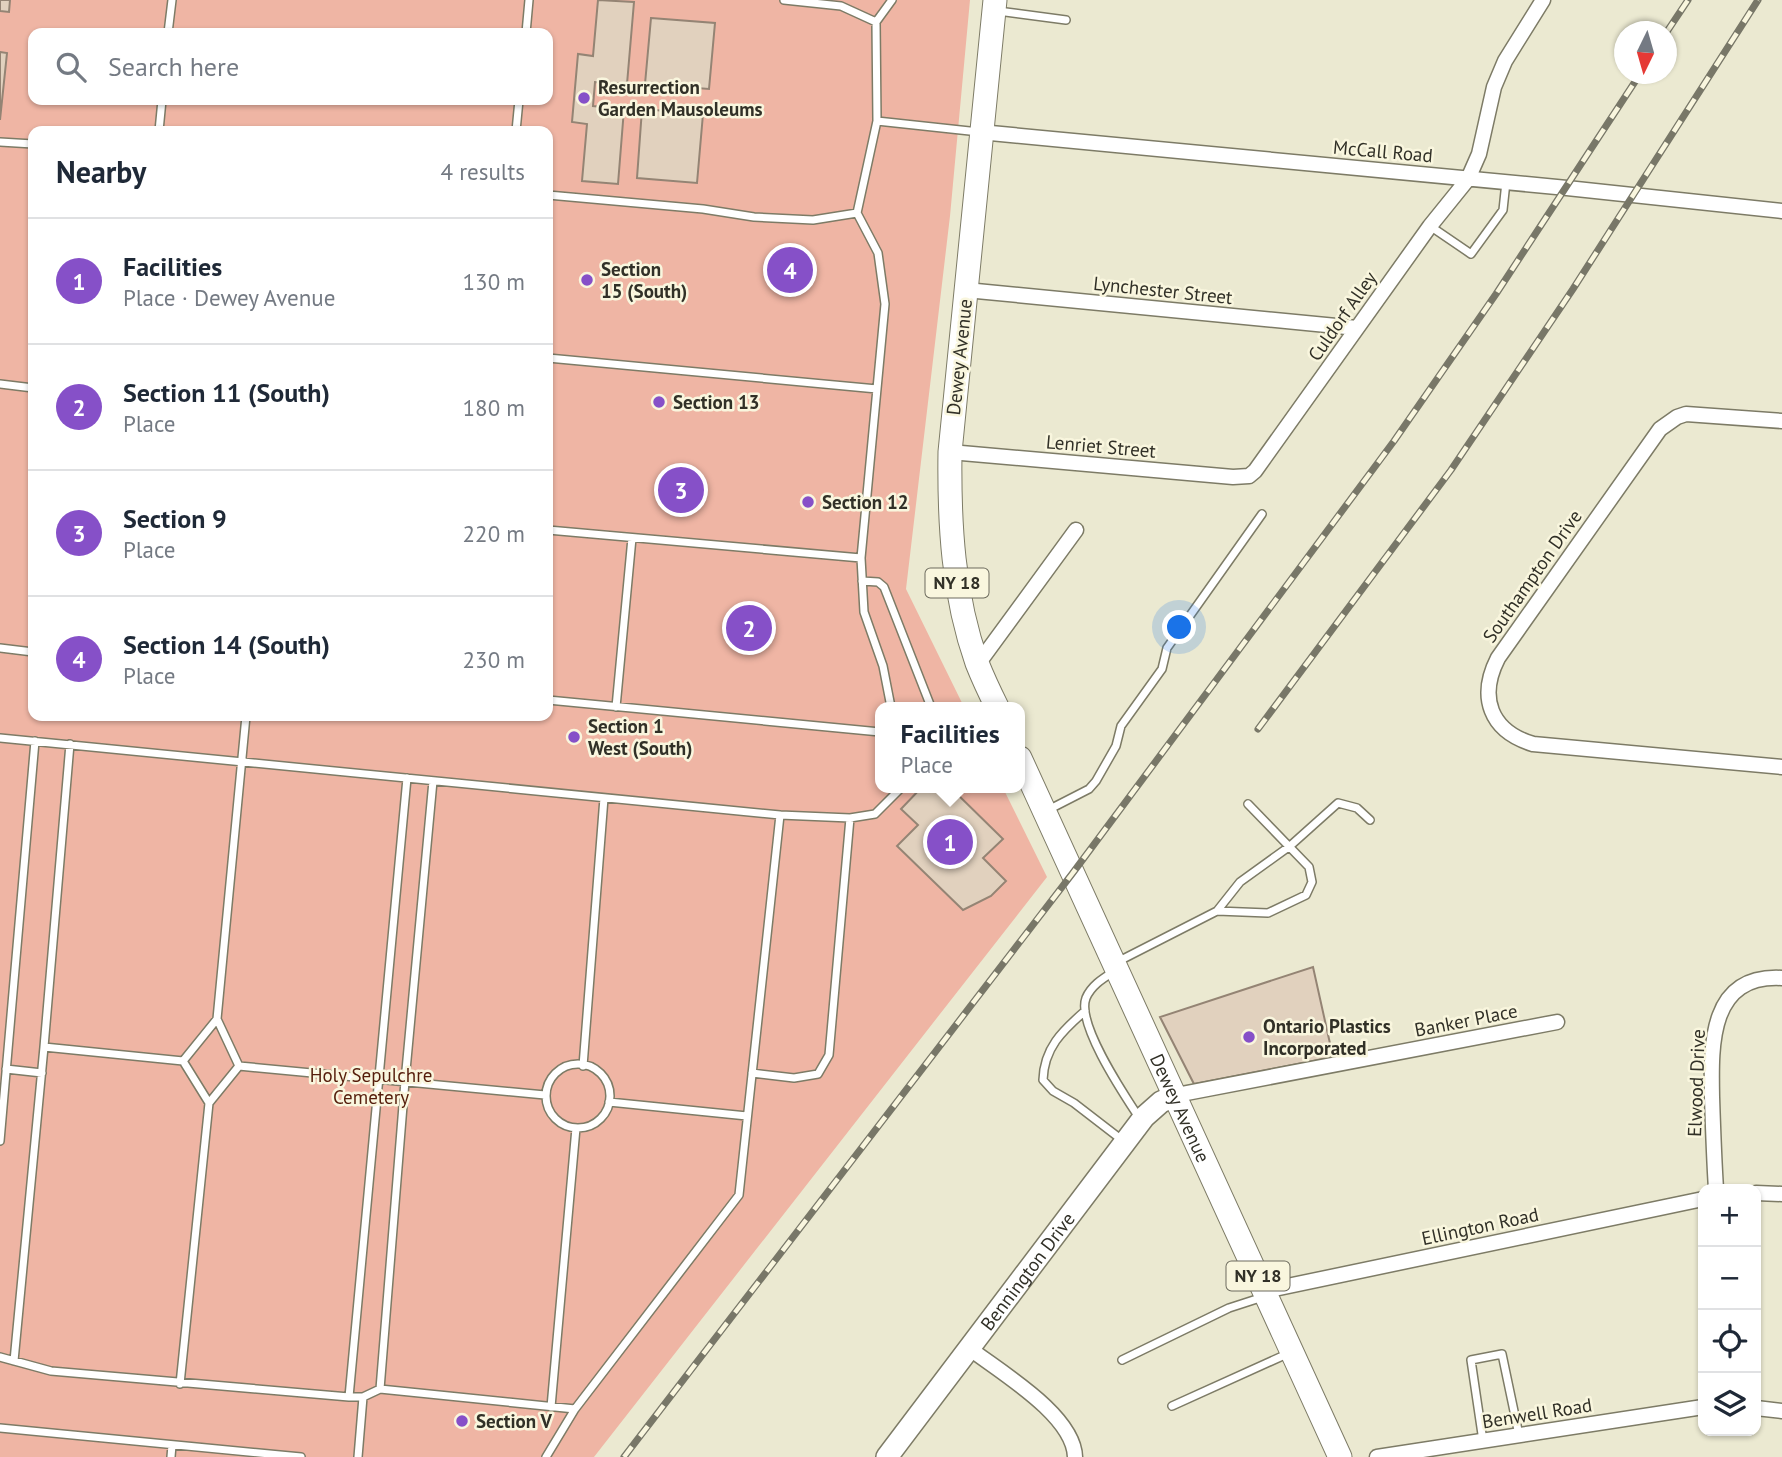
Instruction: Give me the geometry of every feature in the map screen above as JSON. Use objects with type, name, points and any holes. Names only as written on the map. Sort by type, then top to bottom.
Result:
[{"type":"main road","name":"Dewey Avenue","points":[[994,5],[950,452],[952,545],[964,620],[978,664],[995,702]]},
{"type":"main road","name":"Dewey Avenue","points":[[1025,769],[1340,1457]]},
{"type":"street","points":[[1536,0],[1542,0]]},
{"type":"street","name":"Culdorf Alley","points":[[1249,476],[1260,465],[1430,226],[1468,178],[1479,154],[1494,87],[1505,61],[1542,0]]},
{"type":"street","name":"McCall Road","points":[[980,132],[1782,211]]},
{"type":"street","name":"Lynchester Street","points":[[966,290],[1357,328]]},
{"type":"street","name":"Southampton Drive","points":[[1782,421],[1686,414],[1669,421],[1660,429],[1498,658],[1488,688],[1490,707],[1501,726],[1508,734],[1533,744],[1782,767]]},
{"type":"street","name":"Lenriet Street","points":[[950,452],[1233,477],[1249,476]]},
{"type":"street","points":[[978,664],[1076,530]]},
{"type":"street","name":"Elwood Drive","points":[[1716,1184],[1712,1066],[1715,1025],[1720,1010],[1738,988],[1764,979],[1782,978]]},
{"type":"street","name":"Banker Place","points":[[1176,1095],[1557,1022]]},
{"type":"street","name":"Bennington Drive","points":[[887,1457],[1141,1121],[1152,1109],[1176,1095]]},
{"type":"street","points":[[1761,1193],[1782,1194]]},
{"type":"street","name":"Ellington Road","points":[[1265,1293],[1698,1200]]},
{"type":"street","points":[[969,1348],[1055,1414],[1067,1430],[1075,1449],[1075,1457]]},
{"type":"street","name":"Benwell Road","points":[[1377,1457],[1698,1408]]},
{"type":"street","points":[[1761,1409],[1782,1411]]},
{"type":"lane","points":[[169,28],[172,0]]},
{"type":"lane","points":[[526,28],[529,0]]},
{"type":"lane","points":[[784,0],[841,6],[876,22]]},
{"type":"lane","points":[[890,702],[883,666],[864,612],[861,558],[886,304],[878,253],[857,213],[877,121],[876,22],[892,0]]},
{"type":"lane","points":[[994,5],[1066,20]]},
{"type":"lane","points":[[159,126],[162,105]]},
{"type":"lane","points":[[516,126],[519,105]]},
{"type":"lane","points":[[877,121],[980,132]]},
{"type":"lane","points":[[0,142],[28,145]]},
{"type":"lane","points":[[1430,226],[1472,254],[1503,210],[1506,183]]},
{"type":"lane","points":[[553,195],[703,209],[754,217],[813,220],[857,213]]},
{"type":"lane","points":[[553,358],[877,389]]},
{"type":"lane","points":[[0,384],[28,387]]},
{"type":"lane","points":[[1044,812],[1089,789],[1096,781],[1116,746],[1121,726],[1162,669],[1167,648],[1262,514]]},
{"type":"lane","points":[[553,530],[861,558]]},
{"type":"lane","points":[[616,707],[632,538]]},
{"type":"lane","points":[[862,581],[878,582],[884,587],[929,702]]},
{"type":"lane","points":[[0,648],[28,651]]},
{"type":"lane","points":[[553,701],[875,732]]},
{"type":"lane","points":[[239,1066],[217,1019],[245,721]]},
{"type":"lane","points":[[0,738],[780,815],[850,818],[875,814],[896,793]]},
{"type":"lane","points":[[0,1141],[36,741]]},
{"type":"lane","points":[[14,1361],[70,744]]},
{"type":"lane","points":[[349,1397],[407,778]]},
{"type":"lane","points":[[380,1390],[433,781]]},
{"type":"lane","points":[[583,1066],[604,798]]},
{"type":"lane","points":[[1141,1121],[1093,1040],[1085,1011],[1086,999],[1098,981],[1115,967],[1217,911],[1240,882],[1290,846],[1338,803],[1357,808],[1370,820]]},
{"type":"lane","points":[[1217,911],[1268,913],[1306,895],[1312,882],[1309,867],[1248,804]]},
{"type":"lane","points":[[546,1457],[575,1409],[739,1195],[780,815]]},
{"type":"lane","points":[[752,1073],[794,1078],[818,1074],[829,1055],[850,818]]},
{"type":"lane","points":[[1085,1011],[1069,1025],[1047,1053],[1042,1080],[1053,1091],[1074,1103],[1125,1142]]},
{"type":"lane","points":[[183,1061],[217,1019]]},
{"type":"lane","points":[[0,1038],[9,1039]]},
{"type":"lane","points":[[44,1047],[183,1061]]},
{"type":"lane","points":[[183,1061],[209,1103]]},
{"type":"lane","points":[[570,1065],[583,1066],[591,1067],[606,1081],[610,1091],[609,1102],[601,1118],[593,1124],[576,1128],[558,1121],[547,1105],[545,1095],[547,1085],[561,1069],[570,1065]]},
{"type":"lane","points":[[239,1066],[545,1095]]},
{"type":"lane","points":[[180,1384],[209,1103],[239,1066]]},
{"type":"lane","points":[[6,1069],[42,1073]]},
{"type":"lane","points":[[609,1102],[747,1116]]},
{"type":"lane","points":[[551,1407],[576,1128]]},
{"type":"lane","points":[[1122,1360],[1265,1293]]},
{"type":"lane","points":[[1171,1406],[1291,1352]]},
{"type":"lane","points":[[1483,1441],[1471,1360],[1502,1354],[1519,1435]]},
{"type":"lane","points":[[0,1358],[51,1371],[180,1384],[349,1397],[363,1396],[380,1390],[575,1409]]},
{"type":"lane","points":[[358,1457],[363,1396]]},
{"type":"lane","points":[[0,1428],[301,1457]]},
{"type":"lane","points":[[171,1457],[172,1445]]},
{"type":"green space","name":"Holy Sepulchre Cemetery","points":[[0,0],[970,0],[950,216],[906,589],[962,702],[875,702],[875,793],[1005,793],[1047,877],[594,1457],[0,1457]]},
{"type":"building","points":[[0,0],[10,0],[9,12],[0,11]]},
{"type":"building","name":"Resurrection Garden Mausoleums","points":[[598,0],[634,2],[627,84],[595,82],[593,106],[624,109],[618,184],[582,181],[587,124],[572,122],[578,54],[593,56]]},
{"type":"building","name":"Resurrection Garden Mausoleums","points":[[651,18],[715,23],[709,89],[645,84]]},
{"type":"building","points":[[0,52],[7,53],[0,120]]},
{"type":"building","name":"Resurrection Garden Mausoleums","points":[[642,109],[703,114],[697,183],[637,178]]},
{"type":"building","points":[[916,793],[956,793],[1003,839],[983,858],[1006,881],[991,896],[963,910],[897,846],[918,825],[901,809]]},
{"type":"building","name":"Ontario Plastics Incorporated","points":[[1313,967],[1333,1057],[1194,1084],[1160,1017]]},
{"type":"railway","points":[[1674,21],[1688,0]]},
{"type":"railway","points":[[1258,729],[1451,470],[1573,289],[1758,0]]},
{"type":"railway","points":[[624,1457],[1072,874],[1394,441],[1496,294],[1633,84]]},
{"type":"place","name":"Resurrection Garden Mausoleums","points":[[584,98]]},
{"type":"place","name":"Section 14 (South)","points":[[790,270]]},
{"type":"place","name":"Section 15 (South)","points":[[587,280]]},
{"type":"place","name":"Section 13","points":[[659,402]]},
{"type":"place","name":"Section 9","points":[[681,490]]},
{"type":"place","name":"Section 12","points":[[808,502]]},
{"type":"place","name":"Section 11 (South)","points":[[749,628]]},
{"type":"place","name":"Section 1 West (South)","points":[[574,737]]},
{"type":"place","name":"Facilities","points":[[950,842]]},
{"type":"place","name":"Ontario Plastics Incorporated","points":[[1249,1037]]},
{"type":"place","name":"Section V","points":[[462,1421]]}]
